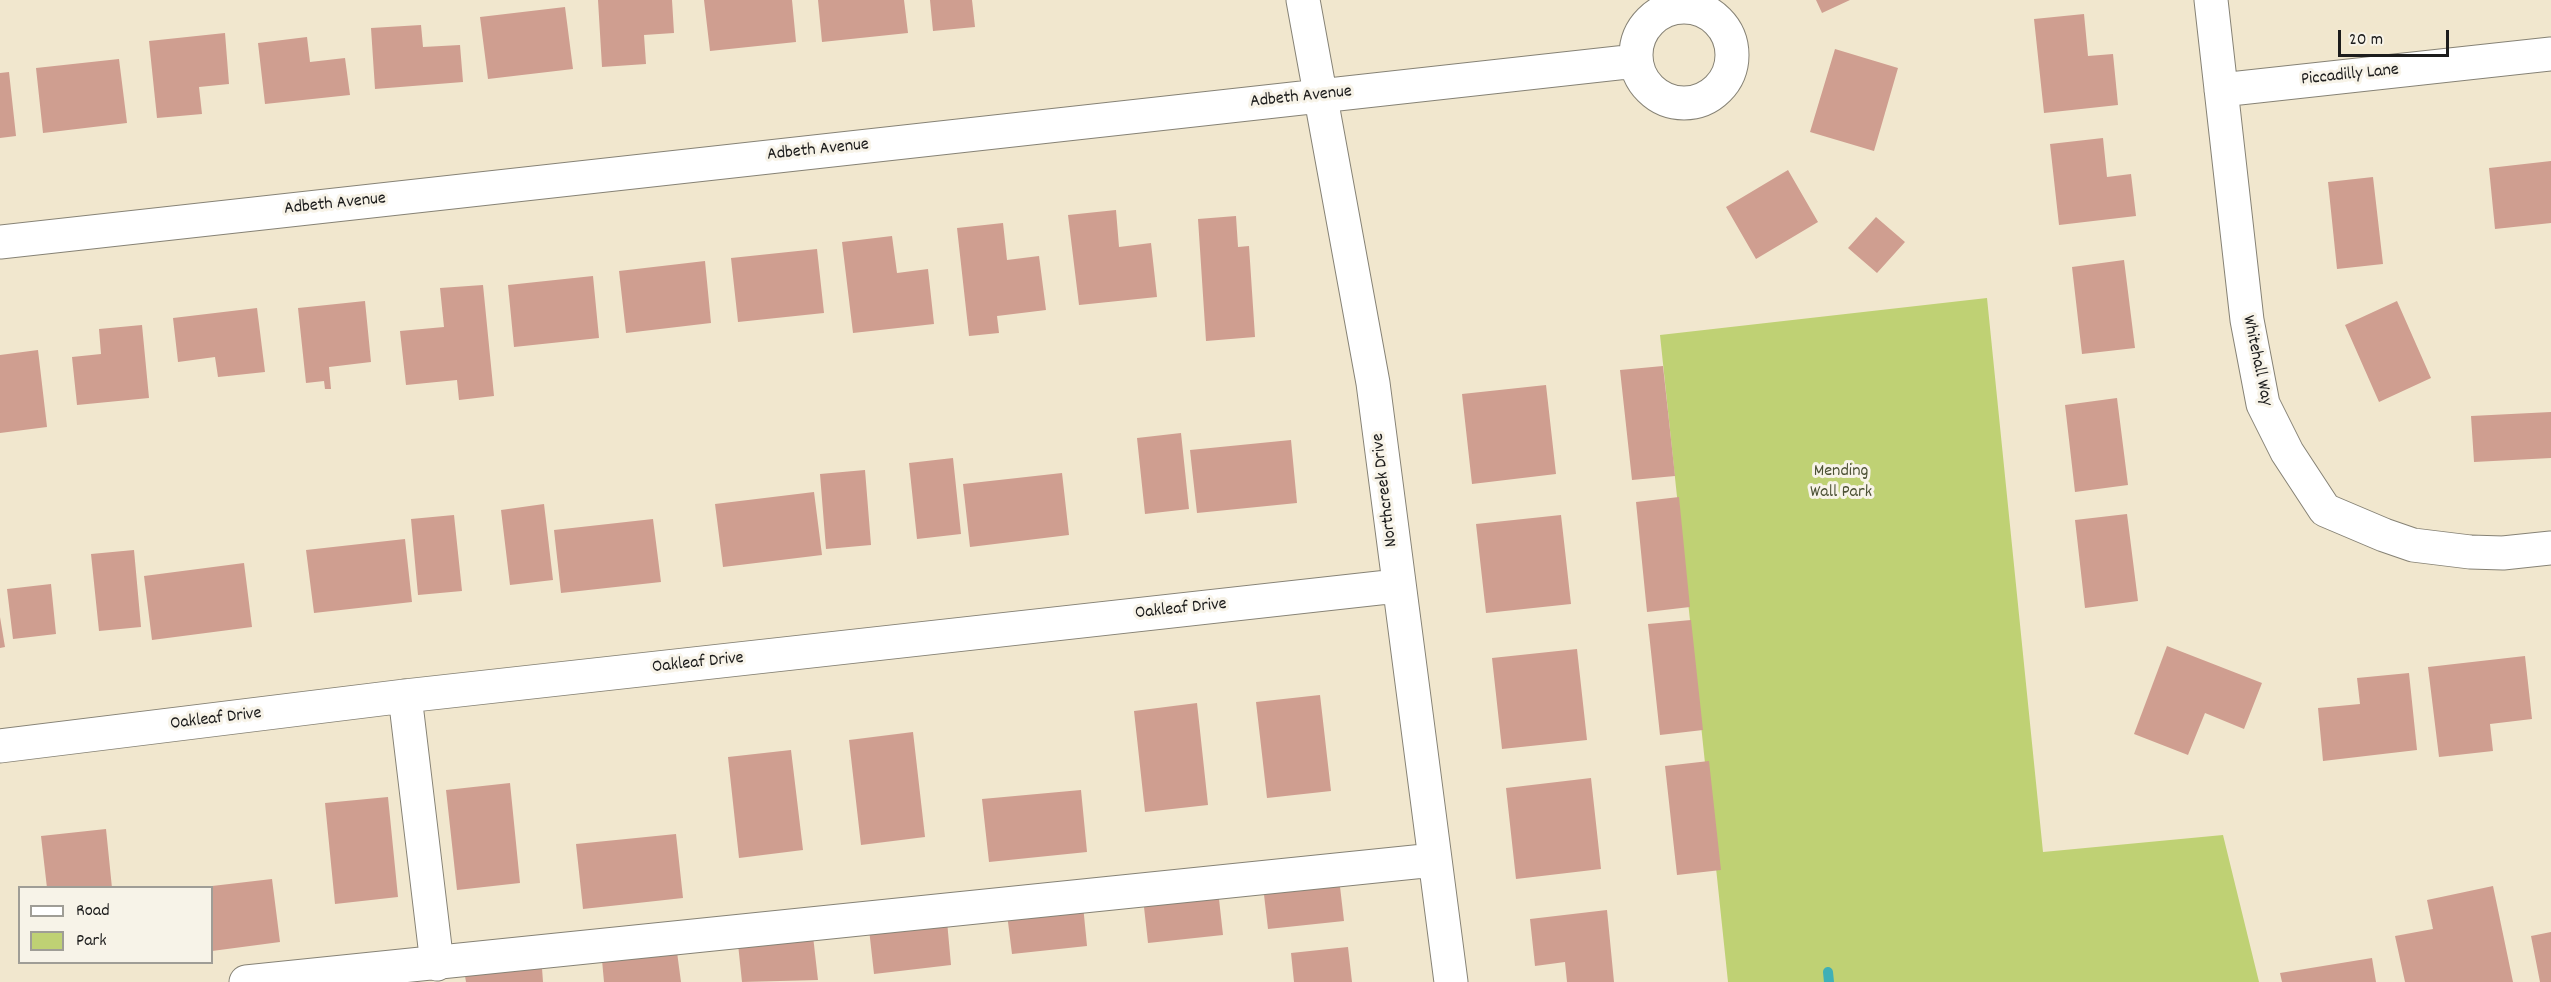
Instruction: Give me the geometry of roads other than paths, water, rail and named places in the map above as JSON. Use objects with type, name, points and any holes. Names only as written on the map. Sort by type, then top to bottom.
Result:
[{"type":"street","name":"Northcreek Drive","points":[[1303,0],[1373,383],[1397,586],[1451,982]]},
{"type":"street","name":"Whitehall Way","points":[[2211,0],[2247,320],[2263,404],[2287,452],[2325,510],[2413,545],[2503,553],[2551,548]]},
{"type":"street","name":"Piccadilly Lane","points":[[2222,90],[2551,54]]},
{"type":"street","name":"Adbeth Avenue","points":[[0,242],[1636,61]]},
{"type":"street","name":"Oakleaf Drive","points":[[0,746],[405,696],[1397,586]]},
{"type":"street","points":[[405,696],[437,964]]},
{"type":"street","points":[[246,982],[1434,860]]},
{"type":"waterway","points":[[1828,972],[1829,982]]},
{"type":"park label","name":"Mending Wall Park","points":[[1841,483]]}]
